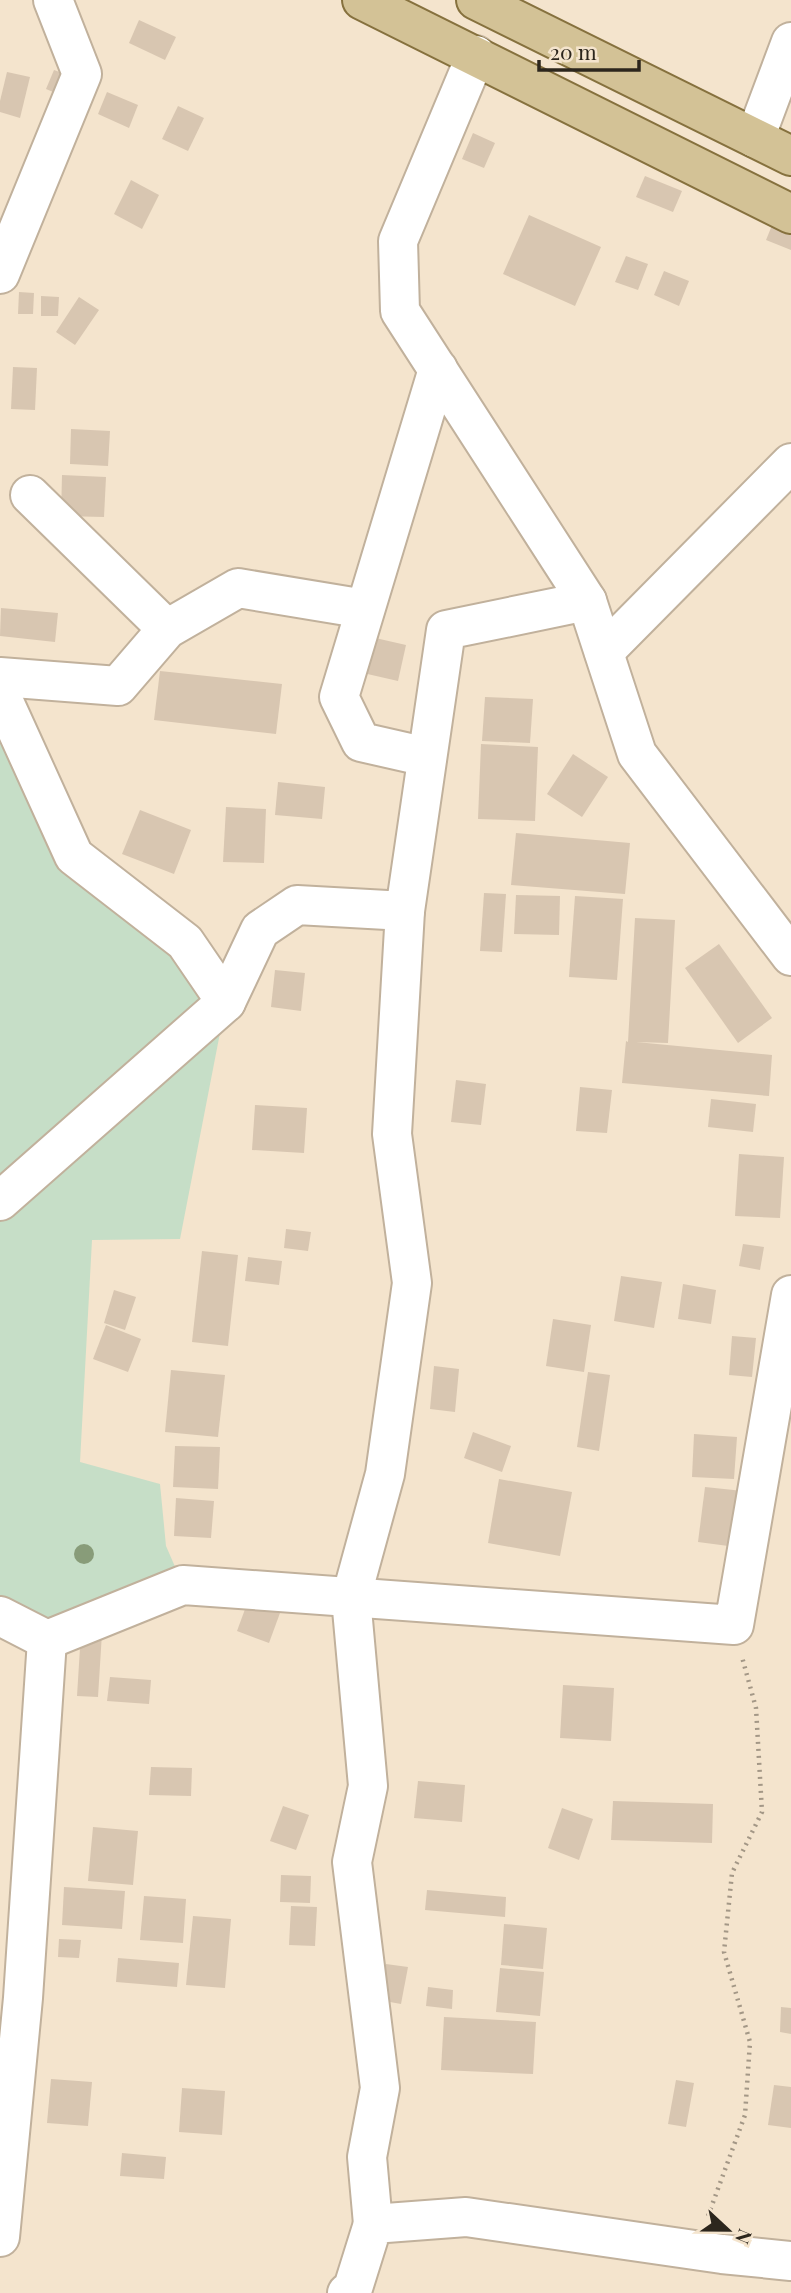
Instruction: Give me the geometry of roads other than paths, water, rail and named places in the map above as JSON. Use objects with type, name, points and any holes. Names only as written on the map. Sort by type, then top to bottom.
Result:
[{"type":"main road","points":[[362,0],[791,214]]},
{"type":"main road","points":[[476,0],[791,156]]},
{"type":"street","points":[[0,274],[82,74],[53,0]]},
{"type":"street","points":[[755,138],[791,42]]},
{"type":"street","points":[[476,55],[398,241],[400,311],[587,601],[637,754],[791,956]]},
{"type":"street","points":[[427,757],[361,742],[339,697],[438,369]]},
{"type":"street","points":[[604,652],[791,463]]},
{"type":"street","points":[[30,495],[167,629]]},
{"type":"street","points":[[0,677],[118,686],[167,629],[238,588],[365,609]]},
{"type":"street","points":[[347,2293],[354,2288],[373,2224],[367,2157],[380,2088],[352,1861],[368,1786],[351,1598],[385,1474],[412,1283],[392,1134],[405,911],[446,630],[587,601]]},
{"type":"street","points":[[0,693],[74,856],[185,942],[226,1002]]},
{"type":"street","points":[[0,1201],[226,1002],[260,930],[297,905],[405,911]]},
{"type":"street","points":[[0,1616],[47,1640],[183,1586],[734,1625],[791,1295]]},
{"type":"street","points":[[0,2237],[23,1998],[47,1640]]},
{"type":"street","points":[[373,2224],[466,2217],[791,2262]]}]
